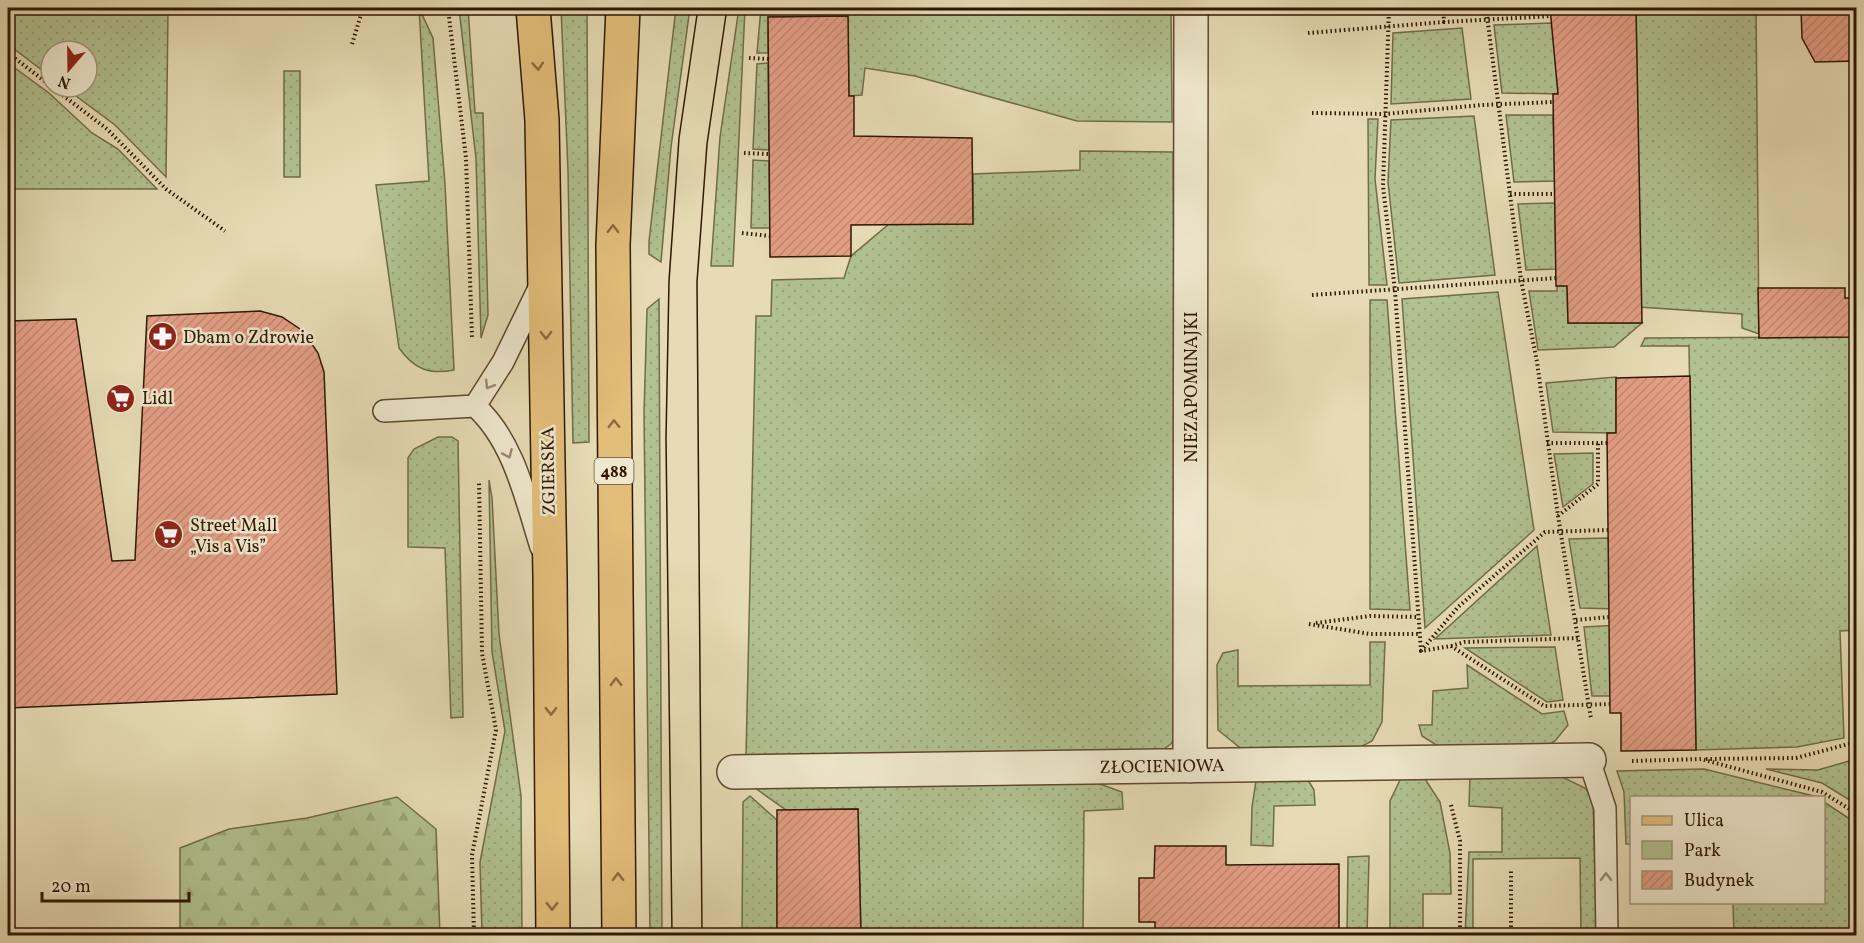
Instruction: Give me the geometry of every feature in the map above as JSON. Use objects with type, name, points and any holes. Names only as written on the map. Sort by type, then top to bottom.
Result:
[{"type":"main road","name":"ZGIERSKA","points":[[533,8],[542,120],[550,577],[553,936]]},
{"type":"main road","name":"488","points":[[619,936],[613,245],[623,8]]},
{"type":"street","name":"NIEZAPOMINAJKI","points":[[1190,766],[1191,8]]},
{"type":"street","name":"ZŁOCIENIOWA","points":[[734,772],[1598,761]]},
{"type":"lane","points":[[475,406],[503,362],[544,277]]},
{"type":"lane","points":[[384,411],[475,406],[485,415],[506,449],[550,577]]},
{"type":"lane","points":[[1598,761],[1605,808],[1607,936]]},
{"type":"path","points":[[352,44],[363,8]]},
{"type":"path","points":[[1389,8],[1383,186],[1395,291],[1421,651]]},
{"type":"path","points":[[1432,8],[1444,15]]},
{"type":"path","points":[[1443,8],[1444,22]]},
{"type":"path","points":[[1486,8],[1521,280],[1537,362],[1558,516],[1598,761],[1796,758],[1857,742]]},
{"type":"path","points":[[1308,33],[1487,18],[1551,16]]},
{"type":"path","points":[[8,53],[39,77]]},
{"type":"path","points":[[749,58],[768,59]]},
{"type":"path","points":[[68,99],[107,129],[166,189],[225,231]]},
{"type":"path","points":[[1312,113],[1385,114],[1553,102]]},
{"type":"path","points":[[744,153],[769,154]]},
{"type":"path","points":[[1510,194],[1555,194]]},
{"type":"path","points":[[742,233],[770,236]]},
{"type":"path","points":[[1312,295],[1556,278]]},
{"type":"path","points":[[1547,443],[1607,443]]},
{"type":"path","points":[[1558,516],[1598,484],[1598,443]]},
{"type":"path","points":[[1421,651],[1458,607],[1545,532],[1608,530]]},
{"type":"path","points":[[1418,617],[1370,616],[1310,624],[1370,634],[1419,634]]},
{"type":"path","points":[[1576,620],[1609,617]]},
{"type":"path","points":[[1421,651],[1465,642],[1579,638]]},
{"type":"path","points":[[1451,646],[1544,706],[1610,704]]},
{"type":"path","points":[[1701,759],[1822,792],[1857,813]]},
{"type":"path","points":[[1460,841],[1460,936]]},
{"type":"path","points":[[1511,870],[1511,936]]},
{"type":"green space","points":[[8,8],[206,8],[206,10],[168,10],[166,177],[115,125],[80,99],[99,99],[99,39],[39,39],[39,68],[13,48],[8,38]]},
{"type":"green space","points":[[419,8],[433,38],[445,184],[454,370],[437,372],[416,366],[399,348],[376,185],[429,181]]},
{"type":"green space","points":[[459,8],[468,8],[475,113],[483,113],[488,315],[481,338],[476,159]]},
{"type":"green space","points":[[561,8],[587,8],[589,442],[573,443],[568,171]]},
{"type":"green space","points":[[676,8],[690,8],[671,147],[661,262],[649,254],[649,241]]},
{"type":"green space","points":[[739,8],[745,8],[733,266],[711,266],[720,137]]},
{"type":"green space","points":[[761,8],[1171,8],[1172,122],[1077,121],[915,76],[865,68],[862,95],[849,96],[848,16],[768,17],[768,53],[757,53]]},
{"type":"green space","points":[[1636,8],[1756,8],[1759,334],[1742,328],[1742,314],[1639,307]]},
{"type":"green space","points":[[1552,23],[1563,94],[1502,93],[1494,25]]},
{"type":"green space","points":[[1462,28],[1471,99],[1391,104],[1393,33]]},
{"type":"green space","points":[[8,63],[39,86],[39,99],[55,99],[92,133],[118,149],[157,189],[8,189]]},
{"type":"green space","points":[[768,63],[769,150],[753,149],[757,64]]},
{"type":"green space","points":[[284,71],[300,71],[300,177],[284,177]]},
{"type":"green space","points":[[1506,115],[1553,115],[1555,181],[1514,182]]},
{"type":"green space","points":[[1474,116],[1495,275],[1399,283],[1388,182],[1391,120]]},
{"type":"green space","points":[[1368,119],[1378,119],[1375,179],[1387,285],[1369,285]]},
{"type":"green space","points":[[1080,151],[1173,152],[1178,730],[1171,744],[1161,751],[746,756],[756,316],[771,316],[772,280],[844,278],[851,256],[889,224],[973,224],[973,174],[1080,170]]},
{"type":"green space","points":[[753,160],[769,161],[770,228],[751,228]]},
{"type":"green space","points":[[1555,203],[1556,269],[1526,270],[1518,204]]},
{"type":"green space","points":[[1557,286],[1567,286],[1568,323],[1642,323],[1614,347],[1538,350],[1529,291],[1557,291]]},
{"type":"green space","points":[[1498,292],[1534,530],[1425,628],[1402,299]]},
{"type":"green space","points":[[659,299],[662,935],[650,936],[644,413],[647,309]]},
{"type":"green space","points":[[1370,300],[1387,300],[1410,610],[1370,609]]},
{"type":"green space","points":[[1856,337],[1856,630],[1840,631],[1844,738],[1797,747],[1696,750],[1689,346],[1641,346],[1645,338]]},
{"type":"green space","points":[[1616,377],[1616,433],[1553,432],[1546,383]]},
{"type":"green space","points":[[438,437],[452,437],[458,441],[463,717],[451,718],[445,548],[408,547],[408,458],[414,449]]},
{"type":"green space","points":[[1593,453],[1593,484],[1563,507],[1554,454]]},
{"type":"green space","points":[[489,480],[492,498],[499,634],[521,796],[522,935],[482,935],[480,862],[505,731],[492,652]]},
{"type":"green space","points":[[1608,538],[1619,609],[1580,608],[1569,539]]},
{"type":"green space","points":[[1537,546],[1551,635],[1435,639]]},
{"type":"green space","points":[[1620,625],[1620,696],[1592,696],[1584,627]]},
{"type":"green space","points":[[1370,642],[1385,642],[1382,722],[1372,741],[1353,751],[1244,751],[1218,730],[1217,665],[1223,653],[1238,650],[1238,686],[1370,685]]},
{"type":"green space","points":[[1555,647],[1563,700],[1547,702],[1465,648]]},
{"type":"green space","points":[[1467,665],[1542,714],[1564,711],[1568,725],[1555,741],[1540,750],[1441,748],[1422,736],[1419,725],[1432,725],[1433,691],[1468,688]]},
{"type":"green space","points":[[1856,759],[1856,804],[1822,783],[1766,769],[1818,770]]},
{"type":"green space","points":[[1704,769],[1814,796],[1630,796],[1630,844],[1626,844],[1624,792],[1617,771]]},
{"type":"green space","points":[[1558,775],[1585,788],[1593,798],[1597,935],[1581,935],[1580,858],[1473,859],[1473,935],[1465,936],[1469,852],[1502,852],[1502,808],[1469,806],[1470,776]]},
{"type":"green space","points":[[1402,776],[1425,779],[1440,802],[1450,853],[1451,894],[1423,894],[1423,929],[1451,929],[1451,935],[1390,936],[1390,801]]},
{"type":"green space","points":[[1086,779],[1122,792],[1123,809],[1084,811],[1083,935],[861,935],[858,809],[786,810],[755,788]]},
{"type":"green space","points":[[1308,780],[1314,790],[1315,805],[1274,806],[1273,846],[1251,845],[1252,807],[1256,781]]},
{"type":"green space","points":[[750,796],[777,820],[777,935],[742,936],[743,802]]},
{"type":"green space","points":[[397,797],[436,829],[440,935],[180,935],[180,848],[229,829],[307,818]]},
{"type":"green space","points":[[1825,803],[1856,823],[1856,935],[1734,935],[1733,904],[1825,904]]},
{"type":"green space","points":[[1369,856],[1367,935],[1347,935],[1348,857]]},
{"type":"building","points":[[1550,8],[1636,8],[1642,323],[1568,323],[1567,286],[1556,286],[1553,94],[1558,94]]},
{"type":"building","points":[[1801,8],[1857,8],[1857,61],[1815,62],[1802,38]]},
{"type":"building","points":[[848,16],[849,96],[854,96],[854,136],[972,138],[973,224],[851,225],[851,256],[770,257],[768,17]]},
{"type":"building","points":[[1758,288],[1845,288],[1845,298],[1857,298],[1857,337],[1759,338]]},
{"type":"building","name":"Street Mall „Vis a Vis”","points":[[260,311],[282,317],[303,331],[318,353],[324,372],[337,694],[8,708],[8,321],[76,319],[112,561],[135,560],[147,316]]},
{"type":"building","points":[[1690,376],[1696,750],[1621,751],[1621,713],[1610,713],[1607,433],[1616,433],[1616,378]]},
{"type":"building","points":[[858,809],[861,936],[777,936],[777,810]]},
{"type":"building","points":[[1155,846],[1226,846],[1226,865],[1339,864],[1339,936],[1155,936],[1155,922],[1139,922],[1139,878],[1154,878]]},
{"type":"tram line","points":[[672,936],[666,438],[669,281],[679,138],[698,8]]},
{"type":"tram line","points":[[702,936],[697,282],[707,144],[727,8]]},
{"type":"place","name":"Dbam o Zdrowie","points":[[162,337]]},
{"type":"place","name":"Lidl","points":[[121,398]]},
{"type":"place","name":"Street Mall „Vis a Vis”","points":[[169,535]]}]
